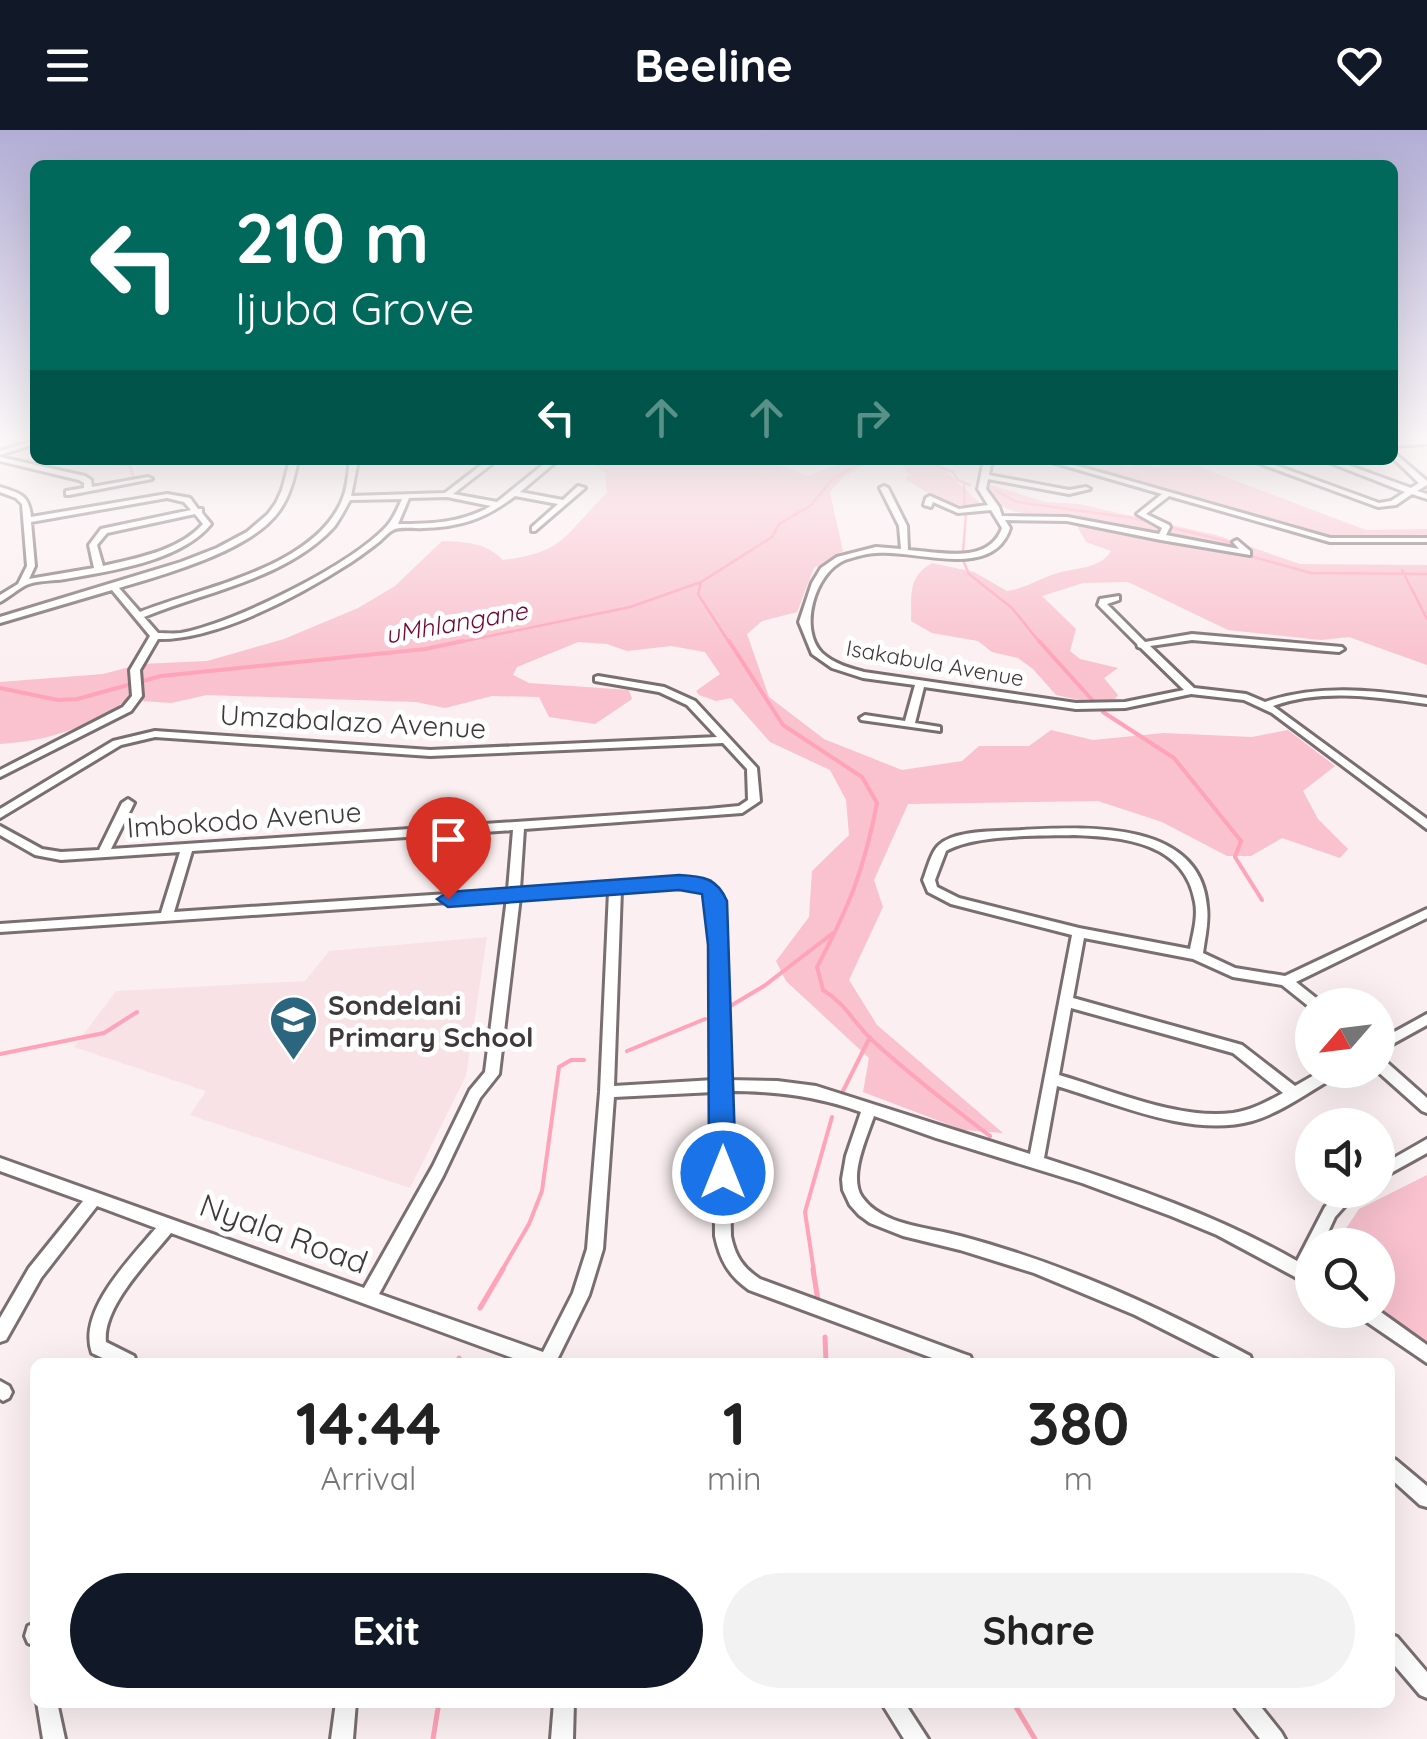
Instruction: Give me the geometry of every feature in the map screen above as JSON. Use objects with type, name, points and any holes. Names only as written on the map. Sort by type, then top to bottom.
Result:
[{"type":"street","points":[[25,582],[31,566],[27,511]]},
{"type":"street","points":[[30,520],[81,511]]},
{"type":"street","points":[[0,600],[25,582],[99,568],[196,538],[207,524],[198,511]]},
{"type":"street","points":[[99,568],[94,545],[104,531],[198,511]]},
{"type":"street","points":[[0,620],[206,555],[252,532],[273,511]]},
{"type":"street","points":[[137,617],[282,560],[322,532],[337,511]]},
{"type":"street","points":[[112,585],[155,636],[177,636],[298,590],[350,561],[392,526],[400,511]]},
{"type":"street","points":[[392,526],[458,524],[491,511]]},
{"type":"street","points":[[535,529],[555,511]]},
{"type":"street","points":[[896,511],[903,526],[905,549]]},
{"type":"street","points":[[997,511],[1003,518],[1067,518],[1164,532],[1247,552],[1237,542]]},
{"type":"street","points":[[1146,511],[1142,514],[1164,532]]},
{"type":"street","points":[[1228,511],[1330,540],[1427,540]]},
{"type":"street","name":"Isakabula Avenue","points":[[1003,518],[1006,534],[984,552],[964,556],[905,549],[864,552],[830,565],[816,583],[804,622],[815,652],[835,666],[863,675],[1086,707],[1125,705],[1191,691],[1237,696],[1266,705]]},
{"type":"street","points":[[1116,598],[1103,601],[1102,605],[1191,691]]},
{"type":"street","points":[[0,774],[121,714],[137,696],[136,679],[155,636]]},
{"type":"street","points":[[1141,644],[1192,638],[1339,649]]},
{"type":"street","name":"Imbokodo Avenue","points":[[0,830],[43,854],[103,854],[745,808],[756,797],[754,773],[738,751],[682,697],[642,684],[598,678]]},
{"type":"street","points":[[910,723],[920,684]]},
{"type":"street","points":[[1427,701],[1387,695],[1315,694],[1281,698],[1266,705],[1427,825]]},
{"type":"street","points":[[865,718],[936,728]]},
{"type":"street","name":"Umzabalazo Avenue","points":[[0,814],[117,743],[155,734],[430,753],[724,740]]},
{"type":"street","points":[[103,854],[128,803]]},
{"type":"street","points":[[368,1298],[475,1094],[492,1074],[514,894],[518,825]]},
{"type":"street","points":[[1196,955],[1202,905],[1191,874],[1171,854],[1118,833],[1078,829],[954,841],[937,855],[928,880],[932,889],[946,898],[1080,932],[1196,955],[1233,972],[1286,981],[1295,988]]},
{"type":"street","points":[[166,918],[187,850]]},
{"type":"street","points":[[0,928],[691,882],[711,889],[718,928],[724,1088],[722,1236],[733,1268],[755,1285],[949,1358]]},
{"type":"street","points":[[548,1358],[581,1295],[595,1249],[607,1092],[615,887]]},
{"type":"street","points":[[1286,981],[1427,912]]},
{"type":"street","points":[[1036,1161],[1080,932]]},
{"type":"street","points":[[1068,1002],[1225,1044],[1247,1054],[1293,1092]]},
{"type":"street","points":[[1395,1037],[1427,1019]]},
{"type":"street","points":[[1395,1078],[1427,1107]]},
{"type":"street","points":[[1054,1079],[1212,1120],[1252,1114],[1301,1088]]},
{"type":"street","points":[[607,1092],[793,1088],[826,1094],[868,1112],[1107,1182],[1196,1217],[1295,1269]]},
{"type":"street","points":[[868,1112],[849,1182],[854,1198],[872,1216],[993,1253],[1139,1306],[1236,1358]]},
{"type":"street","points":[[1395,1164],[1427,1145]]},
{"type":"street","name":"Nyala Road","points":[[0,1164],[535,1358]]},
{"type":"street","points":[[0,1334],[35,1274],[94,1198]]},
{"type":"street","points":[[120,1358],[98,1347],[95,1327],[103,1310],[168,1225]]},
{"type":"street","points":[[1389,1328],[1427,1355]]},
{"type":"street","points":[[1395,1470],[1427,1498]]},
{"type":"street","points":[[1395,1650],[1427,1688]]},
{"type":"street","points":[[48,1708],[54,1739]]},
{"type":"street","points":[[342,1739],[345,1708]]},
{"type":"street","points":[[562,1739],[564,1708]]},
{"type":"street","points":[[895,1708],[917,1739]]},
{"type":"street","points":[[1248,1708],[1274,1739]]},
{"type":"shaded area","points":[[590,511],[834,511],[843,551],[814,568],[797,612],[762,621],[747,634],[769,697],[824,739],[902,770],[962,761],[979,746],[1029,746],[1051,730],[1093,740],[1164,733],[1252,737],[1288,730],[1335,766],[1303,791],[1318,819],[1348,849],[1340,858],[1282,838],[1251,856],[1227,856],[1162,822],[1098,801],[908,804],[874,880],[883,907],[849,980],[877,1025],[1003,1133],[963,1130],[863,1092],[869,1058],[786,981],[776,961],[809,917],[812,871],[849,835],[846,800],[830,770],[770,742],[731,698],[716,701],[699,695],[696,691],[720,674],[705,652],[671,646],[627,651],[607,644],[578,642],[517,667],[513,675],[529,683],[629,690],[632,699],[595,724],[549,717],[539,697],[492,696],[445,708],[416,702],[207,695],[171,703],[127,700],[67,731],[0,744],[0,682],[103,674],[141,664],[207,661],[284,639],[358,608],[395,586],[442,541],[482,546],[503,560],[540,552],[572,530]]},
{"type":"shaded area","points":[[1015,511],[1110,511],[1216,535],[1300,564],[1427,565],[1427,665],[1349,637],[1321,640],[1228,630],[1128,582],[1083,583],[1042,596],[1076,629],[1070,651],[1080,659],[1118,668],[1104,678],[1118,695],[1115,699],[1083,701],[1056,695],[1018,658],[992,652],[978,641],[932,633],[911,621],[915,581],[932,563],[974,572],[1007,591],[1095,564],[1111,551],[1086,542],[1072,517]]},
{"type":"shaded area","points":[[1238,511],[1316,511],[1366,530],[1427,529],[1427,537],[1348,539],[1319,535]]},
{"type":"shaded area","name":"Sondelani Primary School","points":[[487,937],[466,1076],[410,1188],[190,1115],[206,1091],[74,1047],[116,991],[305,981],[329,951]]},
{"type":"shaded area","points":[[1427,1175],[1427,1344],[1395,1322],[1395,1228],[1346,1228],[1361,1208],[1395,1208],[1395,1191]]},
{"type":"waterway","name":"uMhlangane","points":[[701,582],[772,537],[779,524],[801,511]]},
{"type":"waterway","points":[[1082,511],[1132,518],[1226,541],[1239,548]]},
{"type":"waterway","points":[[963,552],[966,513]]},
{"type":"waterway","points":[[1246,555],[1311,573],[1404,574]]},
{"type":"waterway","points":[[963,560],[969,574],[1012,608],[1041,644]]},
{"type":"waterway","points":[[1402,570],[1404,574]]},
{"type":"waterway","points":[[1404,574],[1427,574]]},
{"type":"waterway","points":[[1404,574],[1427,619]]},
{"type":"waterway","name":"uMhlangane","points":[[451,644],[630,607],[701,582]]},
{"type":"waterway","points":[[701,582],[698,594],[730,644]]},
{"type":"waterway","name":"uMhlangane","points":[[0,688],[58,700],[77,699],[161,676],[425,649],[463,641]]},
{"type":"waterway","points":[[729,641],[783,725],[862,777],[877,803],[854,888],[817,967],[823,990],[870,1038]]},
{"type":"waterway","points":[[1039,641],[1094,702]]},
{"type":"waterway","points":[[1103,712],[1174,758],[1241,841],[1235,857],[1262,900]]},
{"type":"waterway","points":[[727,1008],[764,986],[833,933]]},
{"type":"waterway","points":[[0,1054],[104,1033],[137,1012]]},
{"type":"waterway","points":[[627,1051],[705,1019]]},
{"type":"waterway","points":[[842,1093],[870,1038]]},
{"type":"waterway","points":[[870,1038],[990,1136]]},
{"type":"waterway","points":[[501,1272],[529,1224],[542,1191],[559,1067],[571,1060],[584,1060]]},
{"type":"waterway","points":[[814,1272],[805,1212],[832,1117]]},
{"type":"waterway","points":[[480,1308],[503,1269]]},
{"type":"waterway","points":[[813,1269],[818,1301]]},
{"type":"waterway","points":[[825,1337],[826,1358]]},
{"type":"waterway","points":[[433,1739],[438,1708]]},
{"type":"waterway","points":[[1017,1708],[1035,1739]]},
{"type":"place","name":"Sondelani Primary School","points":[[293,1062]]},
{"type":"route","points":[[448,899],[679,883],[700,883],[711,889],[716,901],[720,945],[723,1173]]}]
